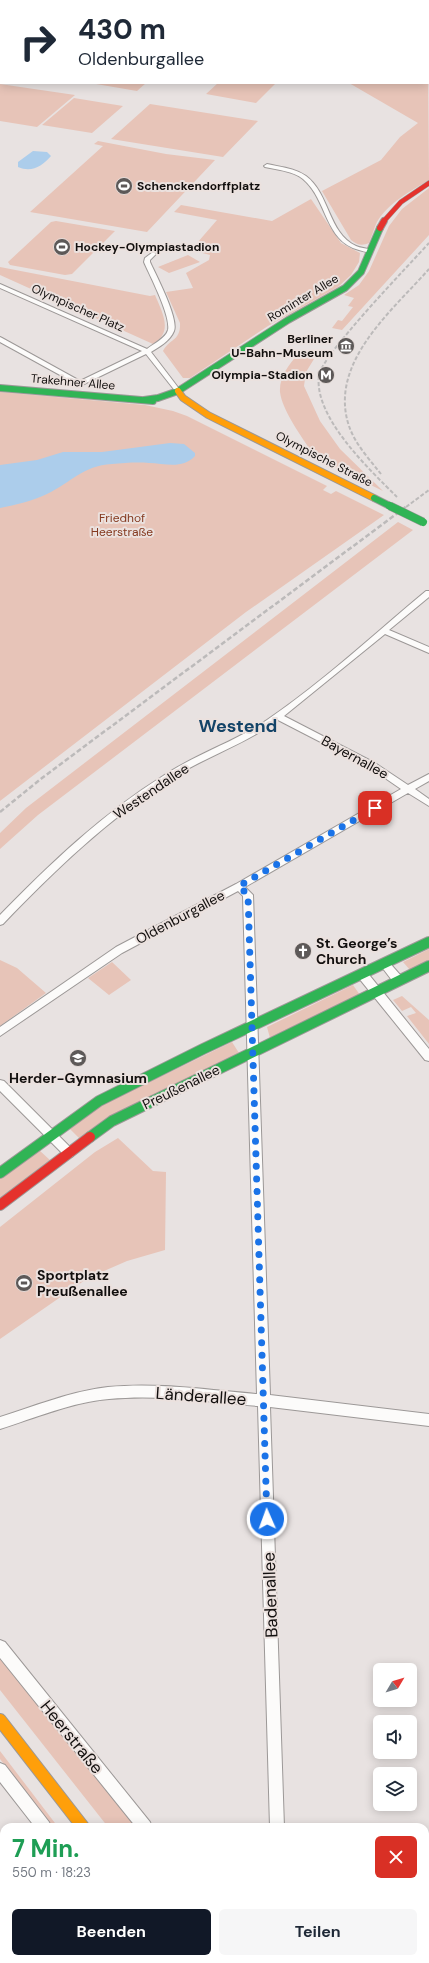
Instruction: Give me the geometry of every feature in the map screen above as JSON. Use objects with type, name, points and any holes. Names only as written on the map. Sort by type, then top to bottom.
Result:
[{"type":"street","points":[[267,166],[290,171],[304,177],[314,188],[344,242],[369,251]]},
{"type":"street","name":"Rominter Allee","points":[[178,391],[261,337],[345,288],[360,272],[382,223],[394,209],[413,192],[429,183]]},
{"type":"street","points":[[80,384],[147,351],[166,339],[171,328],[170,317],[147,262],[147,259],[153,254]]},
{"type":"street","name":"Olympischer Platz","points":[[0,286],[147,351],[178,391]]},
{"type":"street","points":[[0,339],[80,384]]},
{"type":"street","points":[[78,394],[80,384]]},
{"type":"street","name":"Trakehner Allee","points":[[0,388],[144,400]]},
{"type":"street","points":[[144,400],[158,398],[178,391]]},
{"type":"street","name":"Olympische Straße","points":[[178,391],[183,398],[208,415],[426,524]]},
{"type":"street","name":"Olympische Straße","points":[[144,400],[174,404],[208,415]]},
{"type":"street","name":"Westendallee","points":[[0,921],[46,875],[132,801],[174,773],[243,740],[277,716],[429,593]]},
{"type":"street","points":[[383,630],[429,650]]},
{"type":"street","name":"Bayernallee","points":[[277,716],[348,752],[409,788],[429,803]]},
{"type":"street","name":"Oldenburgallee","points":[[0,1032],[119,950],[171,920],[239,886],[429,776]]},
{"type":"street","name":"Badenallee","points":[[239,886],[248,895],[277,1823]]},
{"type":"street","name":"Preußenallee","points":[[0,1173],[99,1101],[251,1026],[429,942]]},
{"type":"street","points":[[384,963],[398,980]]},
{"type":"street","name":"Preußenallee","points":[[0,1205],[112,1121],[429,966]]},
{"type":"street","points":[[362,974],[429,1057]]},
{"type":"street","points":[[0,1084],[68,1153]]},
{"type":"street","name":"Länderallee","points":[[0,1423],[73,1400],[108,1393],[149,1392],[263,1400],[429,1420]]},
{"type":"street","name":"Heerstraße","points":[[0,1646],[142,1823]]},
{"type":"street","points":[[0,1720],[80,1823]]},
{"type":"street","points":[[0,1770],[41,1823]]},
{"type":"green space","points":[[0,84],[75,95],[37,127],[0,121]]},
{"type":"green space","points":[[96,84],[145,84],[137,91]]},
{"type":"green space","points":[[217,84],[275,84],[256,103],[206,94]]},
{"type":"green space","points":[[351,84],[428,84],[429,180],[400,198],[387,209],[377,222],[369,243],[362,245],[355,243],[351,240],[322,191],[381,160],[400,137],[418,123]]},
{"type":"green space","points":[[74,98],[123,106],[92,133],[42,125]]},
{"type":"green space","points":[[150,104],[258,121],[223,157],[111,139]]},
{"type":"green space","name":"Schenckendorffplatz","points":[[98,141],[166,154],[215,160],[147,232],[30,212],[103,146],[94,144]]},
{"type":"green space","points":[[429,188],[429,235],[342,330],[332,328],[338,320],[342,321],[353,307],[348,306],[354,298],[344,295],[359,285],[369,271],[389,226],[402,209]]},
{"type":"green space","points":[[311,199],[341,243],[360,253],[359,262],[351,275],[338,287],[268,326],[190,378],[183,378],[163,351],[168,344],[177,337],[180,329],[180,323],[166,292],[193,288],[186,273],[209,260],[210,255],[191,250],[217,220],[174,212],[181,205],[272,221]]},
{"type":"green space","name":"Hockey-Olympiastadion","points":[[56,221],[115,231],[72,274],[65,275],[10,265],[8,262],[51,222]]},
{"type":"green space","points":[[188,255],[200,262],[169,273],[158,267]]},
{"type":"green space","points":[[0,267],[150,296],[155,295],[163,315],[165,328],[163,334],[153,344],[0,275]]},
{"type":"green space","points":[[297,355],[314,359],[306,372],[304,386],[320,421],[340,449],[383,491],[305,453],[309,448],[287,413],[281,399],[280,392],[283,376]]},
{"type":"green space","name":"Friedhof Heerstraße","points":[[0,392],[145,405],[173,411],[187,416],[327,486],[323,490],[331,494],[336,491],[384,515],[246,612],[0,801]]},
{"type":"green space","points":[[398,522],[413,530],[38,815],[0,849],[0,833],[26,808]]},
{"type":"green space","points":[[429,949],[429,961],[410,970],[403,962]]},
{"type":"green space","points":[[0,960],[17,968],[46,993],[0,1026]]},
{"type":"green space","points":[[112,962],[131,980],[109,995],[88,978]]},
{"type":"green space","points":[[353,985],[360,995],[270,1038],[267,1027]]},
{"type":"green space","points":[[402,996],[429,1020],[429,1044],[407,1016],[416,1013],[411,1007],[402,1011],[393,1000]]},
{"type":"green space","points":[[232,1042],[239,1053],[79,1138],[69,1128],[100,1106]]},
{"type":"green space","points":[[118,1138],[153,1171],[166,1172],[165,1250],[127,1261],[88,1278],[0,1339],[0,1227],[95,1152]]},
{"type":"green space","points":[[39,1150],[51,1161],[0,1199],[0,1179]]},
{"type":"green space","points":[[0,1658],[133,1823],[105,1823],[0,1690]]},
{"type":"green space","points":[[0,1751],[55,1823],[49,1823],[0,1759]]},
{"type":"water","points":[[33,151],[47,152],[51,156],[36,168],[23,169],[18,167],[18,162]]},
{"type":"water","points":[[170,443],[184,444],[195,453],[195,456],[184,463],[173,465],[135,463],[102,465],[85,471],[56,489],[41,496],[0,508],[0,465],[37,460],[63,452],[102,452]]},
{"type":"railway","points":[[397,497],[359,458],[334,425],[325,408],[320,391],[319,375],[324,364],[350,330],[429,243]]},
{"type":"railway","points":[[381,474],[359,445],[349,426],[345,403],[347,381],[355,360],[367,340],[398,302],[429,269]]},
{"type":"railway","points":[[406,507],[429,490]]},
{"type":"railway","points":[[0,812],[42,778],[407,506]]},
{"type":"traffic: fast","points":[[144,400],[158,398],[178,391],[288,320],[345,288],[361,272],[380,228]]},
{"type":"traffic: fast","points":[[0,388],[153,401]]},
{"type":"traffic: fast","points":[[374,498],[423,522]]},
{"type":"traffic: fast","points":[[0,1173],[99,1101],[203,1049],[429,942]]},
{"type":"traffic: fast","points":[[90,1137],[112,1121],[429,966]]},
{"type":"traffic: slow","points":[[178,391],[183,398],[208,415],[374,498]]},
{"type":"traffic: slow","points":[[0,1720],[80,1823]]},
{"type":"traffic: jam","points":[[380,228],[395,208],[429,183]]},
{"type":"traffic: jam","points":[[0,1205],[90,1137]]},
{"type":"place","name":"Schenckendorffplatz","points":[[124,186]]},
{"type":"place","name":"Hockey-Olympiastadion","points":[[62,247]]},
{"type":"place","name":"Berliner U-Bahn-Museum","points":[[346,346]]},
{"type":"place","name":"Olympia-Stadion","points":[[326,375]]},
{"type":"place","name":"St. George’s Church","points":[[303,951]]},
{"type":"place","name":"Herder-Gymnasium","points":[[78,1058]]},
{"type":"place","name":"Sportplatz Preußenallee","points":[[24,1283]]},
{"type":"district","name":"Westend","points":[[238,726]]},
{"type":"route","points":[[267,1519],[248,895],[239,886],[375,808]]}]
